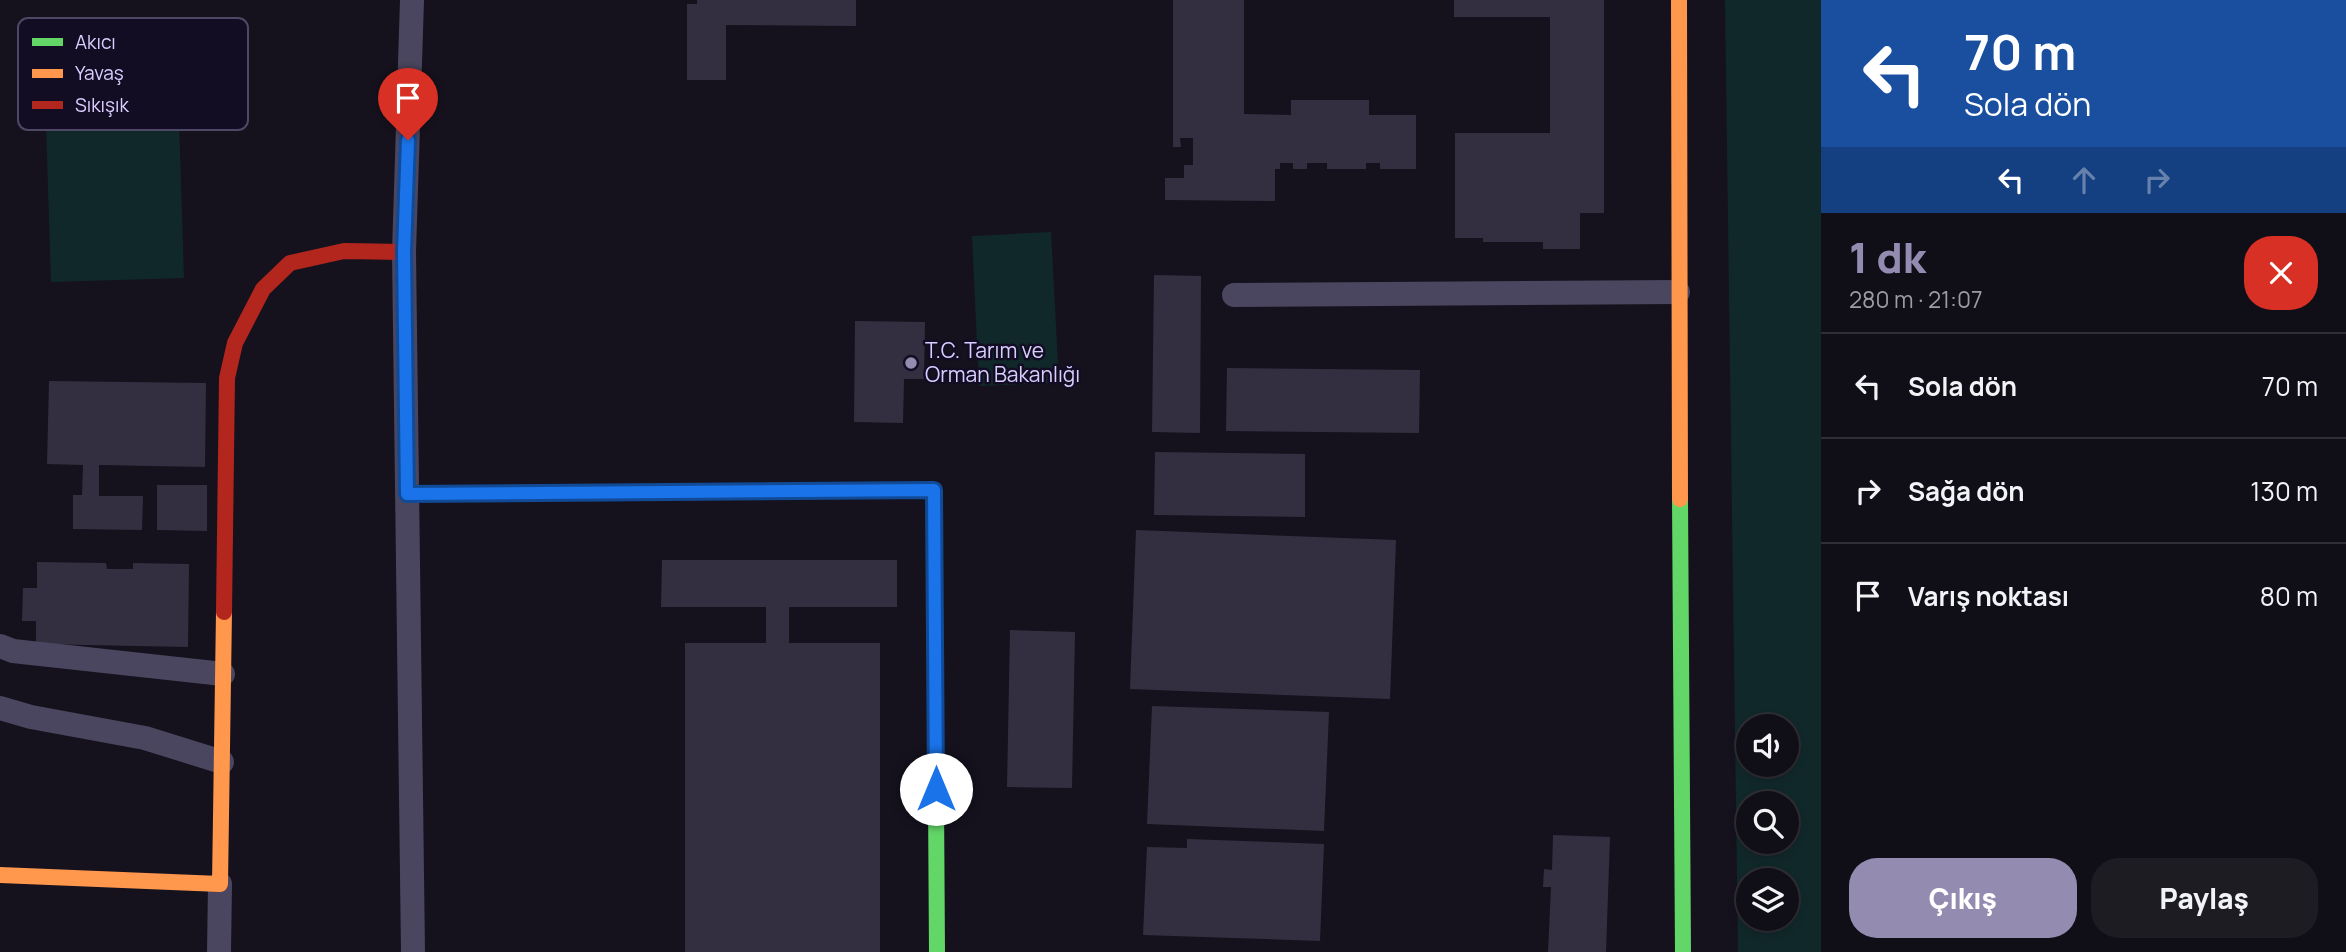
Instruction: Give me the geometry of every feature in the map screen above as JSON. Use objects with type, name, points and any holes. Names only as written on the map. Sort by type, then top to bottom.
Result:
[{"type":"street","points":[[412,0],[404,252],[413,952]]},
{"type":"street","points":[[1679,0],[1678,292],[1683,952]]},
{"type":"street","points":[[219,952],[227,378],[235,343],[263,289],[289,263],[344,251],[404,252]]},
{"type":"street","points":[[1234,295],[1678,292]]},
{"type":"street","points":[[407,494],[934,490],[937,952]]},
{"type":"street","points":[[0,646],[13,652],[223,674]]},
{"type":"street","points":[[0,708],[31,717],[145,738],[222,762]]},
{"type":"street","points":[[0,875],[220,884]]},
{"type":"green space","points":[[1725,0],[1821,0],[1821,952],[1738,952],[1738,931],[1799,931],[1799,868],[1737,868],[1737,854],[1799,854],[1799,791],[1736,791],[1736,806]]},
{"type":"green space","points":[[46,130],[179,130],[184,278],[51,282]]},
{"type":"green space","points":[[1051,232],[1059,383],[979,386],[972,236]]},
{"type":"building","points":[[697,0],[856,0],[856,26],[726,25],[726,80],[687,80],[687,4],[697,4]]},
{"type":"building","points":[[1173,0],[1244,0],[1244,114],[1291,115],[1291,100],[1369,100],[1369,115],[1416,115],[1416,169],[1380,169],[1380,163],[1366,163],[1366,169],[1327,169],[1327,163],[1307,163],[1307,169],[1293,169],[1293,163],[1280,163],[1280,169],[1275,169],[1275,201],[1165,200],[1165,178],[1184,178],[1184,165],[1193,165],[1193,138],[1180,138],[1181,147],[1173,147]]},
{"type":"building","points":[[1454,0],[1604,0],[1604,213],[1580,213],[1580,249],[1543,249],[1543,242],[1483,242],[1483,238],[1455,238],[1455,133],[1550,133],[1550,17],[1454,17]]},
{"type":"building","points":[[1154,275],[1201,276],[1200,433],[1152,432]]},
{"type":"building","points":[[855,321],[925,322],[924,379],[904,379],[903,423],[854,422]]},
{"type":"building","points":[[1227,368],[1420,370],[1419,433],[1226,431]]},
{"type":"building","points":[[49,381],[206,383],[205,467],[99,465],[99,496],[143,496],[142,530],[73,529],[73,495],[82,495],[83,465],[47,464]]},
{"type":"building","points":[[1155,452],[1305,454],[1305,517],[1154,515]]},
{"type":"building","points":[[157,485],[207,485],[207,531],[157,530]]},
{"type":"building","points":[[1136,530],[1396,540],[1390,699],[1130,689]]},
{"type":"building","points":[[662,560],[897,560],[897,607],[789,607],[789,643],[880,643],[880,952],[685,952],[685,643],[766,643],[766,607],[661,607]]},
{"type":"building","points":[[37,562],[106,563],[107,569],[133,569],[133,563],[189,564],[188,647],[36,644],[36,621],[22,621],[23,588],[37,588]]},
{"type":"building","points":[[1010,630],[1075,632],[1072,788],[1007,787]]},
{"type":"building","points":[[1152,706],[1329,712],[1324,831],[1147,824]]},
{"type":"building","points":[[1553,835],[1610,837],[1606,952],[1548,952],[1551,887],[1543,887],[1544,869],[1552,870]]},
{"type":"building","points":[[1187,839],[1324,844],[1320,941],[1143,935],[1147,847],[1187,848]]},
{"type":"traffic: fast","points":[[898,490],[934,490],[937,952]]},
{"type":"traffic: fast","points":[[1680,499],[1683,952]]},
{"type":"traffic: slow","points":[[1679,0],[1680,499]]},
{"type":"traffic: slow","points":[[0,875],[220,884],[224,612]]},
{"type":"traffic: jam","points":[[224,612],[227,378],[235,343],[263,289],[290,263],[344,251],[404,252]]},
{"type":"traffic: jam","points":[[407,494],[898,490]]},
{"type":"place","name":"T.C. Tarım ve Orman Bakanlığı","points":[[911,363]]},
{"type":"route","points":[[408,140],[404,252],[407,494],[934,490],[936,789]]}]
